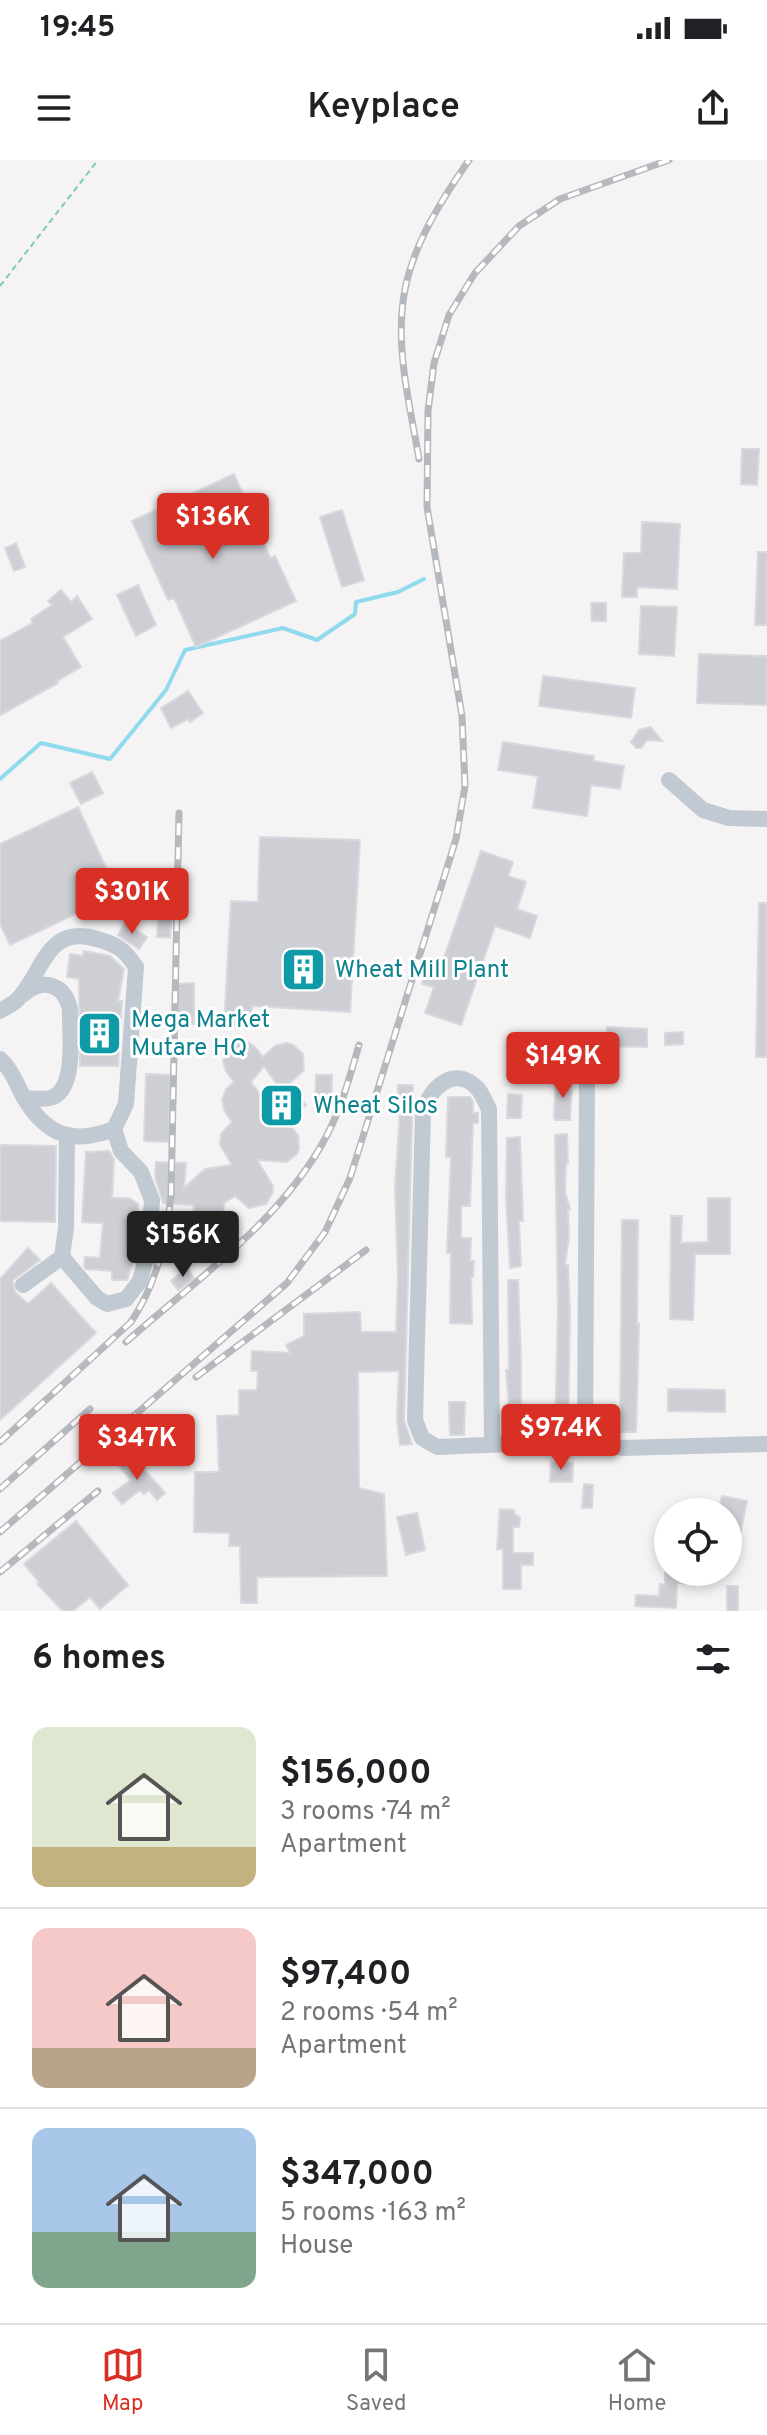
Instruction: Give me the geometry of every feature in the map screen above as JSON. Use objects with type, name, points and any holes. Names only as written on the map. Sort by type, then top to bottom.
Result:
[{"type":"street","points":[[669,780],[703,810],[729,818],[767,819]]},
{"type":"street","points":[[0,1059],[16,1077],[24,1098],[51,1130],[91,1138],[114,1129],[126,1104],[136,967],[126,951],[88,936],[74,936],[58,943],[38,966],[17,999]]},
{"type":"street","points":[[0,1011],[34,985],[58,988],[67,998],[70,1009],[68,1079],[55,1096],[48,1099],[24,1098]]},
{"type":"street","points":[[492,1444],[489,1109],[478,1088],[466,1080],[449,1079],[436,1086],[427,1097],[423,1111],[415,1420],[422,1438],[437,1447],[585,1441],[623,1448],[767,1444]]},
{"type":"street","points":[[585,1441],[587,1081]]},
{"type":"street","points":[[62,1257],[97,1298],[107,1304],[126,1299],[140,1281],[148,1250],[152,1200],[141,1172],[121,1151],[114,1129]]},
{"type":"street","points":[[23,1285],[62,1257],[66,1228],[67,1135]]},
{"type":"path","points":[[0,286],[98,160]]},
{"type":"building","points":[[742,449],[759,449],[757,485],[741,484]]},
{"type":"building","points":[[234,474],[270,558],[275,556],[296,601],[196,647],[174,598],[168,600],[132,521]]},
{"type":"building","points":[[342,510],[364,580],[342,587],[320,517]]},
{"type":"building","points":[[642,522],[680,524],[677,589],[637,587],[637,597],[622,597],[624,553],[641,553]]},
{"type":"building","points":[[16,543],[25,567],[14,571],[5,548]]},
{"type":"building","points":[[758,552],[767,552],[767,625],[755,625]]},
{"type":"building","points":[[138,585],[156,625],[136,636],[117,595]]},
{"type":"building","points":[[61,590],[71,602],[77,596],[92,619],[63,637],[81,667],[0,715],[0,641],[33,623],[31,619],[52,605],[48,601]]},
{"type":"building","points":[[591,603],[606,603],[606,621],[592,621]]},
{"type":"building","points":[[641,606],[677,607],[674,656],[639,654]]},
{"type":"building","points":[[699,654],[767,656],[767,705],[697,703]]},
{"type":"building","points":[[543,676],[635,688],[631,718],[539,706]]},
{"type":"building","points":[[188,691],[203,713],[190,722],[188,719],[171,728],[161,708]]},
{"type":"building","points":[[651,727],[662,741],[647,740],[641,748],[636,748],[631,742],[639,730]]},
{"type":"building","points":[[503,742],[594,756],[593,761],[624,766],[620,789],[591,785],[587,816],[533,808],[538,776],[498,770]]},
{"type":"building","points":[[92,772],[103,793],[81,804],[70,783]]},
{"type":"building","points":[[78,807],[118,894],[10,945],[0,924],[0,844]]},
{"type":"building","points":[[260,837],[360,840],[350,1012],[252,1006],[252,1028],[224,1027],[231,901],[258,902]]},
{"type":"building","points":[[481,851],[513,862],[508,876],[526,882],[517,909],[537,916],[530,938],[495,926],[461,1025],[425,1013],[434,987],[422,984],[427,969],[439,972]]},
{"type":"building","points":[[158,871],[176,883],[158,908],[140,895]]},
{"type":"building","points":[[759,903],[767,903],[767,1057],[756,1057]]},
{"type":"building","points":[[159,911],[172,912],[170,938],[157,937]]},
{"type":"building","points":[[125,923],[147,937],[139,949],[118,935]]},
{"type":"building","points":[[84,951],[110,956],[124,969],[118,1001],[122,1001],[118,1066],[80,1066],[79,979],[67,977],[70,954],[83,956]]},
{"type":"building","points":[[194,983],[194,1024],[177,1024],[176,984]]},
{"type":"building","points":[[607,1027],[647,1029],[647,1047],[607,1046]]},
{"type":"building","points":[[683,1032],[683,1044],[665,1045],[665,1033]]},
{"type":"building","points":[[245,1040],[263,1057],[275,1046],[287,1043],[303,1054],[304,1070],[290,1083],[306,1105],[289,1124],[298,1135],[299,1148],[287,1162],[257,1160],[273,1186],[266,1204],[249,1208],[235,1196],[224,1203],[222,1235],[192,1233],[194,1205],[163,1203],[155,1177],[156,1162],[186,1163],[184,1188],[205,1169],[232,1165],[220,1145],[221,1134],[232,1122],[222,1100],[226,1089],[234,1082],[223,1061],[228,1049]],"holes":[[[264,1066],[276,1083],[261,1096],[251,1082]]]},
{"type":"building","points":[[146,1074],[170,1075],[169,1142],[144,1141]]},
{"type":"building","points":[[316,1075],[332,1075],[331,1113],[315,1112]]},
{"type":"building","points":[[556,1079],[572,1081],[570,1120],[555,1120]]},
{"type":"building","points":[[398,1085],[413,1085],[404,1420],[412,1444],[400,1445],[397,1419],[399,1371],[358,1372],[359,1488],[384,1494],[387,1576],[257,1577],[257,1603],[241,1603],[240,1546],[229,1546],[230,1533],[194,1532],[195,1472],[219,1472],[217,1416],[239,1415],[239,1390],[257,1390],[258,1371],[251,1371],[252,1351],[290,1353],[286,1345],[304,1336],[304,1314],[360,1312],[361,1332],[396,1332]]},
{"type":"building","points":[[508,1094],[522,1095],[521,1118],[507,1118]]},
{"type":"building","points":[[448,1097],[470,1097],[473,1113],[478,1113],[478,1123],[473,1123],[470,1206],[461,1206],[461,1238],[471,1238],[470,1261],[474,1261],[471,1277],[472,1324],[450,1323],[451,1253],[447,1253],[451,1157],[446,1157]]},
{"type":"building","points":[[567,1134],[565,1192],[570,1209],[565,1265],[568,1265],[570,1311],[568,1431],[555,1431],[558,1311],[555,1135]]},
{"type":"building","points":[[520,1137],[521,1266],[510,1268],[507,1138]]},
{"type":"building","points":[[0,1145],[56,1146],[55,1222],[0,1221]]},
{"type":"building","points":[[109,1151],[114,1160],[112,1198],[129,1198],[138,1204],[137,1229],[132,1228],[132,1233],[137,1234],[137,1248],[127,1280],[112,1280],[112,1271],[86,1269],[84,1266],[85,1257],[100,1258],[103,1223],[82,1222],[86,1152]]},
{"type":"building","points":[[708,1198],[730,1198],[730,1254],[695,1254],[693,1320],[670,1319],[671,1216],[682,1216],[681,1243],[708,1242]]},
{"type":"building","points":[[622,1220],[638,1220],[636,1432],[620,1432]]},
{"type":"building","points":[[28,1248],[40,1260],[13,1280],[15,1292],[28,1304],[51,1283],[96,1333],[0,1420],[0,1279]]},
{"type":"building","points":[[187,1268],[194,1278],[178,1290],[171,1281]]},
{"type":"building","points":[[508,1280],[518,1280],[521,1359],[521,1404],[509,1405],[506,1370],[509,1370]]},
{"type":"building","points":[[668,1389],[725,1390],[725,1412],[668,1411]]},
{"type":"building","points":[[449,1402],[465,1402],[464,1435],[450,1435]]},
{"type":"building","points":[[131,1455],[165,1493],[157,1500],[149,1490],[144,1494],[140,1490],[122,1504],[113,1493],[131,1480],[119,1466]]},
{"type":"building","points":[[551,1462],[573,1463],[572,1482],[550,1482]]},
{"type":"building","points":[[584,1484],[593,1485],[592,1508],[582,1508]]},
{"type":"building","points":[[742,1500],[747,1501],[742,1525]]},
{"type":"building","points":[[500,1509],[514,1510],[514,1514],[520,1517],[519,1527],[513,1527],[513,1553],[533,1553],[533,1565],[521,1565],[521,1589],[503,1589],[503,1549],[497,1549]]},
{"type":"building","points":[[417,1513],[425,1550],[406,1555],[397,1517]]},
{"type":"building","points":[[76,1521],[128,1585],[100,1609],[90,1597],[73,1611],[63,1611],[37,1584],[39,1582],[24,1564]]},
{"type":"building","points":[[660,1586],[677,1586],[676,1608],[635,1606],[636,1595],[659,1596]]},
{"type":"building","points":[[727,1586],[738,1586],[738,1611],[727,1611]]},
{"type":"waterway","points":[[0,779],[41,743],[110,759],[166,690],[185,650],[283,628],[317,640],[355,614],[356,602],[398,592],[424,579]]},
{"type":"railway","points":[[419,459],[402,348],[405,290],[425,231],[469,160]]},
{"type":"railway","points":[[0,1532],[287,1283],[325,1232],[350,1178],[456,839],[465,786],[462,716],[427,507],[428,411],[434,363],[449,315],[475,273],[519,226],[560,199],[669,160]]},
{"type":"railway","points":[[0,1442],[131,1322],[148,1292],[159,1262],[171,1196],[179,813]]},
{"type":"railway","points":[[126,1342],[235,1248],[262,1222],[308,1167],[331,1126],[359,1045]]},
{"type":"railway","points":[[196,1377],[366,1250]]},
{"type":"railway","points":[[0,1489],[90,1409]]},
{"type":"railway","points":[[0,1572],[98,1491]]},
{"type":"place","name":"Wheat Mill Plant","points":[[304,969]]},
{"type":"place","name":"Mega Market Mutare HQ","points":[[100,1033]]},
{"type":"place","name":"Wheat Silos","points":[[282,1105]]}]
